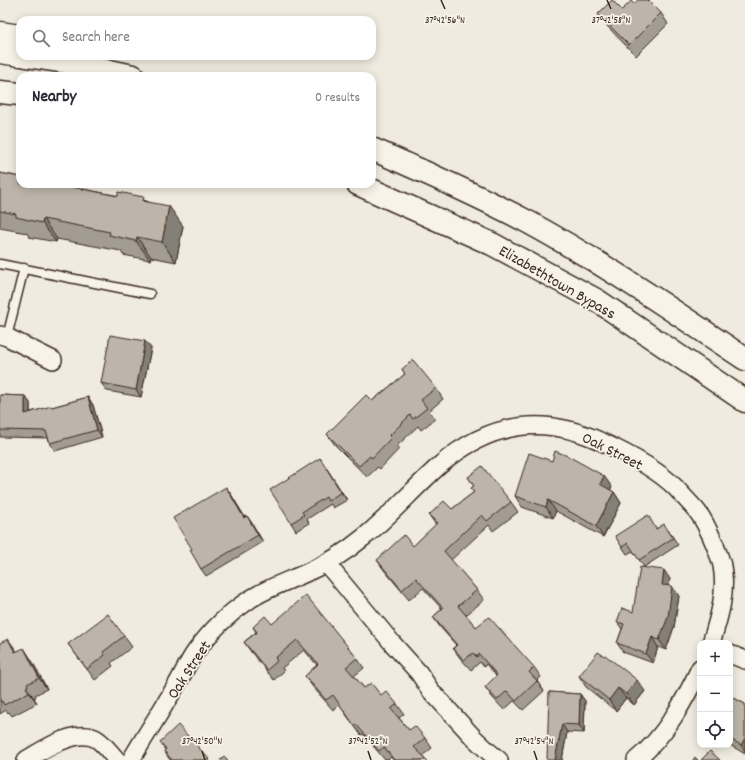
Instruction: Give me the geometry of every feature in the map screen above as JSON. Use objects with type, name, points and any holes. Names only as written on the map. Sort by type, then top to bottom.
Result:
[{"type":"highway","points":[[0,34],[16,36]]},
{"type":"highway","points":[[0,52],[16,54]]},
{"type":"highway","points":[[52,60],[114,72]]},
{"type":"highway","points":[[89,60],[122,72]]},
{"type":"highway","points":[[0,92],[16,94]]},
{"type":"highway","points":[[0,107],[16,106]]},
{"type":"highway","points":[[376,151],[422,170],[476,196],[554,237],[634,285],[745,360]]},
{"type":"highway","name":"Elizabethtown Bypass","points":[[367,188],[492,244],[598,301],[745,401]]},
{"type":"street","points":[[4,336],[52,360]]},
{"type":"street","name":"Oak Street","points":[[131,760],[196,652],[221,622],[250,598],[326,563],[364,537],[389,515],[439,466],[467,445],[484,437],[518,426],[537,425],[556,427],[593,438],[610,445],[668,481],[695,509],[711,536],[722,565],[724,581],[720,616],[712,640]]},
{"type":"street","points":[[326,563],[419,673],[431,691],[479,742],[499,760]]},
{"type":"street","points":[[733,655],[745,660]]},
{"type":"street","points":[[636,760],[651,746],[672,718],[697,674]]},
{"type":"street","points":[[26,760],[46,747],[71,738],[82,736],[97,740],[117,760]]},
{"type":"lane","points":[[0,264],[150,294]]},
{"type":"lane","points":[[4,336],[24,268]]},
{"type":"building","points":[[612,0],[622,10],[631,1],[634,4],[638,0],[648,0],[661,13],[629,45],[598,14]]},
{"type":"building","points":[[0,173],[16,176],[16,188],[77,188],[118,196],[118,192],[144,197],[143,201],[169,206],[162,242],[137,237],[136,241],[109,235],[110,232],[43,219],[42,223],[16,217],[16,214],[0,211]]},
{"type":"building","points":[[110,335],[145,341],[136,390],[101,383]]},
{"type":"building","points":[[413,360],[436,388],[421,400],[427,408],[413,419],[410,415],[389,436],[391,438],[372,458],[370,456],[359,466],[327,434],[366,395],[372,401],[405,374],[402,369]]},
{"type":"building","points":[[0,395],[25,396],[25,414],[88,397],[97,430],[50,443],[46,431],[0,430]]},
{"type":"building","points":[[555,451],[568,456],[604,476],[600,484],[614,492],[596,526],[548,500],[546,507],[515,496],[529,453],[552,461]]},
{"type":"building","points":[[320,458],[341,492],[328,501],[326,497],[302,512],[304,515],[291,523],[270,490]]},
{"type":"building","points":[[482,466],[511,502],[487,521],[482,515],[444,551],[477,590],[458,606],[476,627],[489,617],[534,667],[529,672],[537,681],[516,701],[507,691],[497,700],[485,687],[497,675],[479,654],[477,657],[473,653],[464,660],[453,648],[457,645],[433,617],[443,608],[416,578],[402,590],[377,560],[404,535],[413,546],[437,523],[429,515],[444,501],[452,509],[474,492],[471,488],[474,486],[468,477]]},
{"type":"building","points":[[226,487],[244,518],[247,516],[258,535],[201,569],[190,550],[192,549],[173,518]]},
{"type":"building","points":[[648,515],[656,529],[664,524],[673,538],[639,560],[628,543],[622,547],[615,536]]},
{"type":"building","points":[[640,567],[664,570],[662,585],[672,586],[668,617],[659,640],[652,637],[646,654],[617,643],[624,624],[617,622],[622,608],[633,612]]},
{"type":"building","points":[[306,595],[357,658],[346,667],[364,688],[371,683],[381,695],[386,691],[397,704],[391,709],[409,730],[415,726],[425,738],[414,747],[427,760],[394,760],[384,747],[379,751],[356,724],[354,725],[333,695],[326,700],[305,676],[318,664],[297,640],[275,658],[277,661],[267,670],[244,642],[257,632],[253,627],[265,616],[272,624]]},
{"type":"building","points":[[108,614],[124,636],[103,652],[105,655],[87,669],[68,644]]},
{"type":"building","points":[[8,639],[15,652],[24,648],[39,678],[27,684],[28,686],[26,687],[29,692],[4,705],[2,701],[0,702],[0,643]]},
{"type":"building","points":[[598,652],[604,656],[605,655],[637,680],[626,694],[618,688],[609,700],[579,676]]},
{"type":"building","points":[[549,692],[580,694],[579,725],[562,724],[555,760],[547,760]]},
{"type":"building","points":[[733,698],[745,704],[745,738],[741,745],[733,741]]},
{"type":"building","points":[[178,725],[210,760],[172,760],[164,751],[166,749],[160,742]]},
{"type":"building","points":[[710,751],[720,760],[701,760]]},
{"type":"building","points":[[224,756],[228,760],[220,760]]}]
